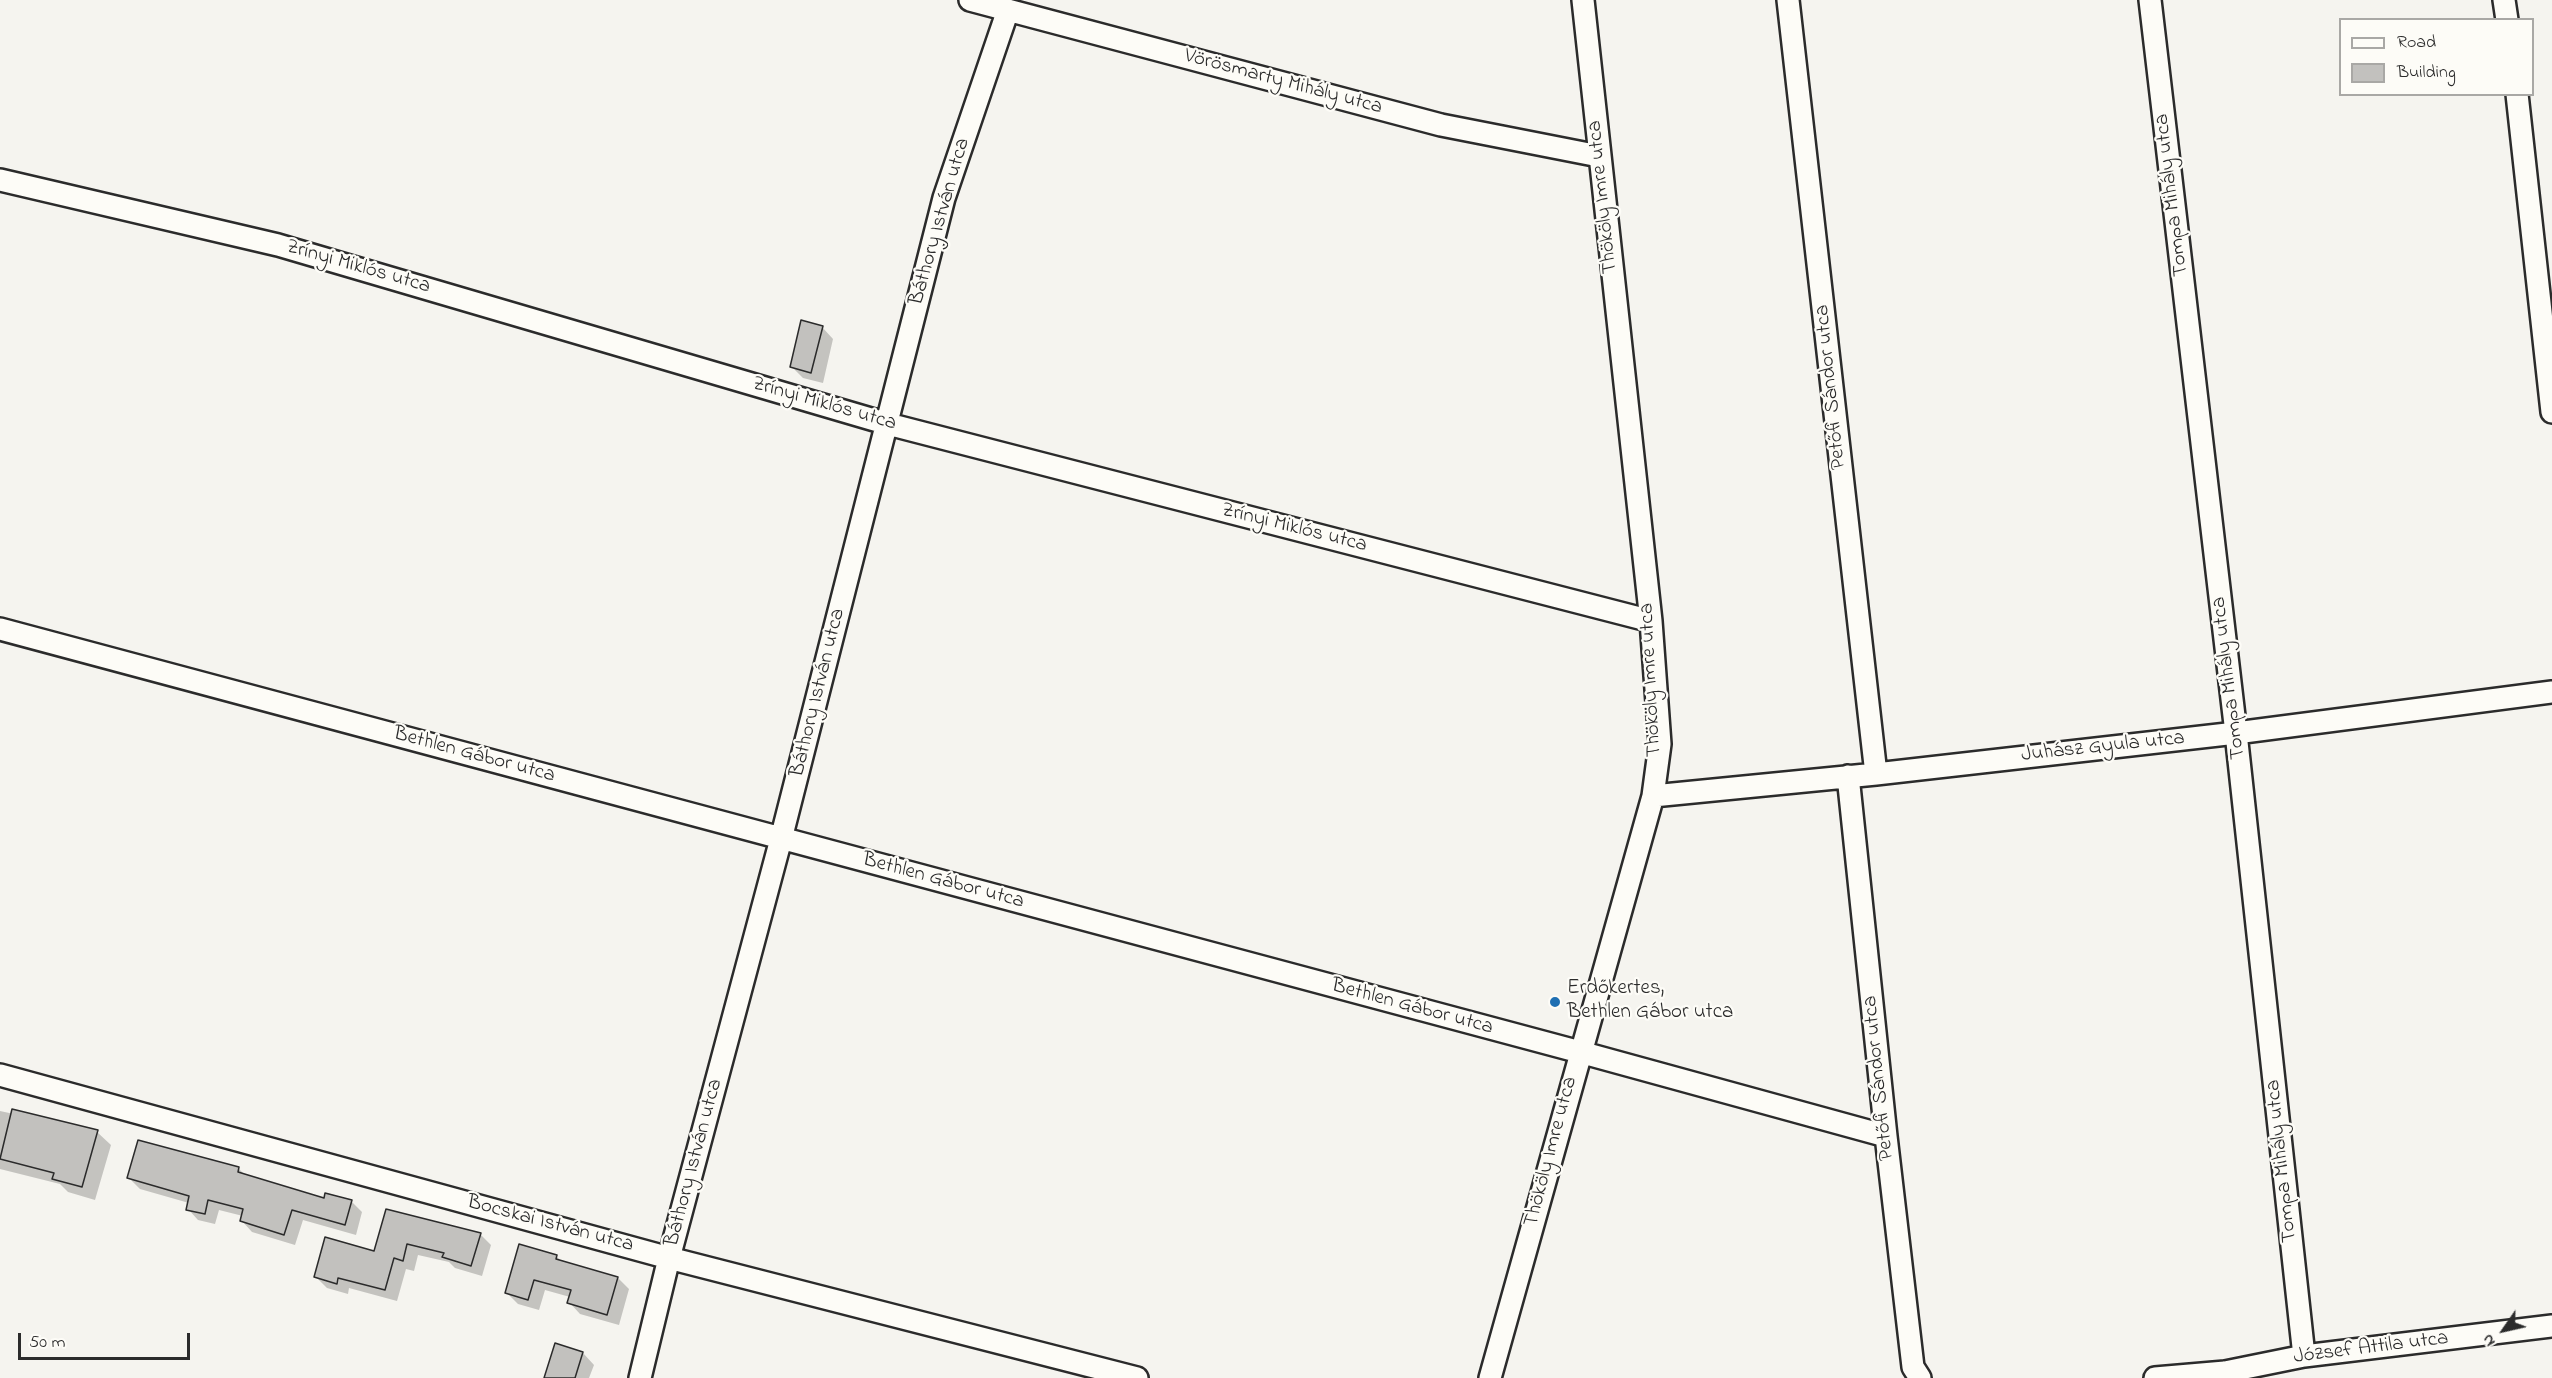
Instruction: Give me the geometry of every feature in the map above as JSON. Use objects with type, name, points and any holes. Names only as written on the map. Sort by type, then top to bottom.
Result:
[{"type":"street","name":"Vörösmarty Mihály utca","points":[[970,0],[1441,125],[1599,156]]},
{"type":"street","name":"Thököly Imre utca","points":[[1490,1378],[1653,796],[1660,744],[1651,621],[1583,0]]},
{"type":"street","name":"Petőfi Sándor utca","points":[[1788,0],[1876,774]]},
{"type":"street","name":"Tompa Mihály utca","points":[[2150,0],[2236,733],[2304,1356]]},
{"type":"street","points":[[2504,0],[2507,18]]},
{"type":"street","name":"Báthory István utca","points":[[640,1378],[669,1258],[782,839],[945,198],[1008,10]]},
{"type":"street","points":[[2517,96],[2552,412]]},
{"type":"street","name":"Zrínyi Miklós utca","points":[[0,180],[278,245],[888,424],[1651,621]]},
{"type":"street","name":"Bethlen Gábor utca","points":[[0,628],[1886,1136]]},
{"type":"street","name":"Juhász Gyula utca","points":[[1653,796],[1876,774],[2236,733],[2552,692]]},
{"type":"street","name":"Petőfi Sándor utca","points":[[1848,776],[1913,1367],[1920,1378]]},
{"type":"street","name":"Bocskai István utca","points":[[0,1075],[669,1258],[1137,1378]]},
{"type":"street","name":"József Attila utca","points":[[2155,1378],[2224,1375],[2304,1356],[2552,1326]]},
{"type":"building","points":[[801,320],[823,326],[811,373],[790,367]]},
{"type":"building","points":[[12,1109],[98,1130],[82,1187],[52,1179],[54,1173],[0,1159]]},
{"type":"building","points":[[138,1140],[239,1167],[238,1172],[324,1198],[325,1193],[352,1200],[345,1225],[292,1210],[284,1235],[240,1221],[243,1209],[208,1200],[205,1214],[186,1210],[189,1196],[127,1178]]},
{"type":"building","points":[[386,1209],[481,1233],[471,1266],[442,1257],[444,1253],[407,1244],[403,1261],[394,1258],[385,1290],[338,1278],[337,1284],[314,1277],[325,1237],[374,1251]]},
{"type":"building","points":[[519,1244],[557,1255],[556,1259],[618,1277],[607,1315],[567,1303],[571,1290],[534,1280],[528,1300],[505,1293]]},
{"type":"building","points":[[555,1343],[583,1352],[575,1378],[544,1378]]},
{"type":"place","name":"Erdőkertes, Bethlen Gábor utca","points":[[1555,1002]]}]
